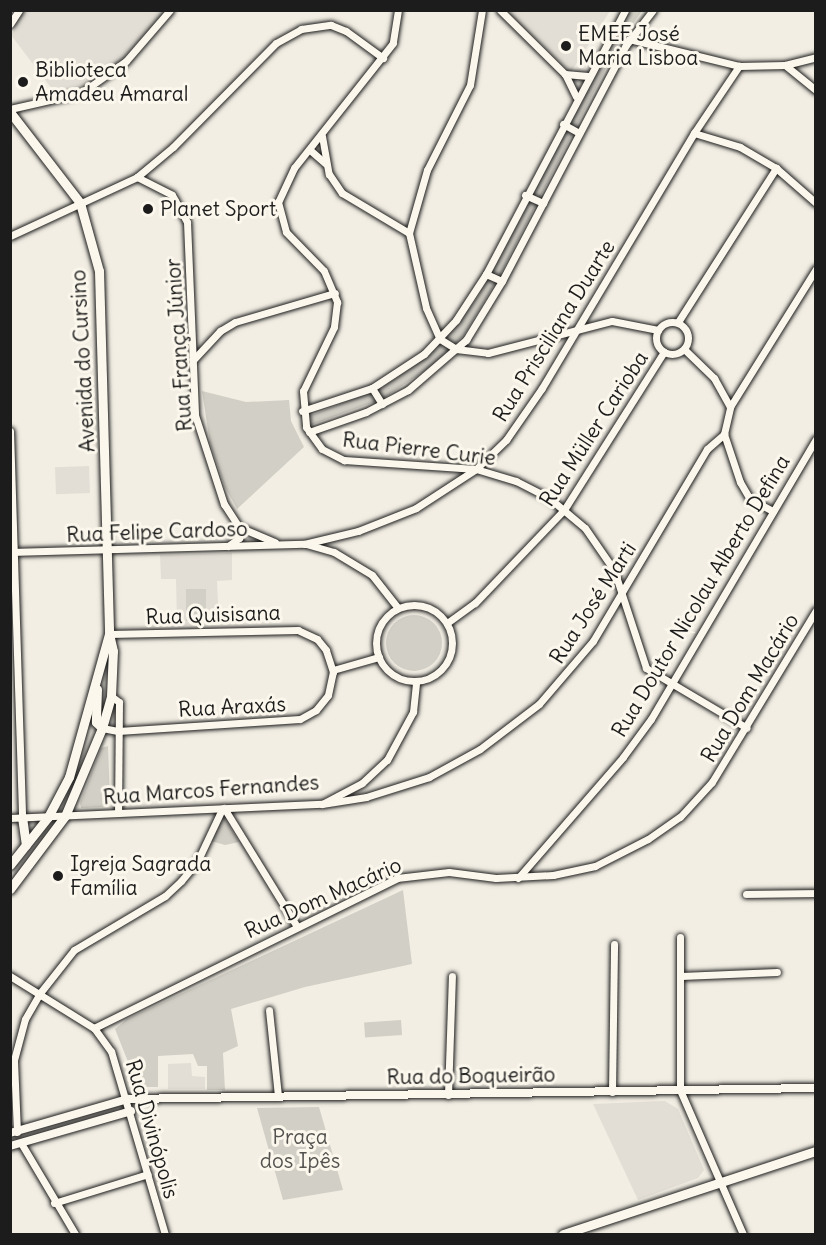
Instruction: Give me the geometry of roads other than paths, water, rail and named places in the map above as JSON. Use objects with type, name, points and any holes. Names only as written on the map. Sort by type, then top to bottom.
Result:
[{"type":"main road","name":"Avenida do Cursino","points":[[10,110],[80,203],[92,237],[102,299],[109,634],[113,651],[111,696],[102,728],[65,816],[10,889]]},
{"type":"main road","name":"Avenida do Cursino","points":[[10,865],[48,816],[69,777],[109,634]]},
{"type":"main road","points":[[96,687],[96,722],[102,728]]},
{"type":"main road","points":[[22,818],[26,846]]},
{"type":"main road","points":[[562,1234],[583,1232],[719,1182],[816,1151]]},
{"type":"street","points":[[10,24],[19,10]]},
{"type":"street","points":[[10,110],[81,93],[106,78],[170,10]]},
{"type":"street","points":[[193,360],[211,341],[239,320],[335,294],[324,271],[290,238],[277,209],[284,182],[383,58],[396,34],[398,10]]},
{"type":"street","points":[[483,10],[470,85],[427,170],[409,233],[426,308],[440,339],[456,349],[488,353],[612,321],[658,330],[668,322],[678,322],[688,331],[684,349],[675,354],[664,352],[658,345],[658,330]]},
{"type":"street","points":[[500,10],[565,74],[576,97]]},
{"type":"street","points":[[302,411],[372,388],[440,339],[486,273],[576,97],[625,10]]},
{"type":"street","points":[[309,432],[382,404],[408,390],[456,349],[482,318],[629,39],[653,10]]},
{"type":"street","points":[[10,236],[138,177],[276,43],[301,28],[331,25],[346,31],[383,58]]},
{"type":"street","points":[[629,39],[739,66],[785,65],[816,57]]},
{"type":"street","points":[[785,65],[816,90]]},
{"type":"street","name":"Rua Prisciliana Duarte","points":[[330,538],[416,508],[476,469],[512,431],[578,328],[694,133],[739,66]]},
{"type":"street","points":[[565,74],[588,76]]},
{"type":"street","points":[[563,124],[579,133]]},
{"type":"street","points":[[694,133],[740,147],[776,168],[816,203]]},
{"type":"street","points":[[322,136],[326,164]]},
{"type":"street","points":[[310,150],[326,164],[342,193],[409,233]]},
{"type":"street","points":[[678,322],[776,168]]},
{"type":"street","name":"Rua França Júnior","points":[[138,177],[172,195],[187,222],[198,430],[224,504],[239,527]]},
{"type":"street","points":[[525,195],[543,203]]},
{"type":"street","points":[[773,511],[750,499],[740,482],[724,434],[730,407],[816,269]]},
{"type":"street","points":[[486,273],[502,281]]},
{"type":"street","name":"Rua Pierre Curie","points":[[335,294],[334,327],[307,382],[302,411],[309,432],[322,449],[344,460],[476,469],[532,488],[564,510],[602,550],[622,594],[644,664],[672,685],[747,728]]},
{"type":"street","points":[[192,332],[201,340],[211,341]]},
{"type":"street","points":[[684,349],[714,378],[730,407]]},
{"type":"street","name":"Rua Müller Carioba","points":[[447,623],[476,603],[564,510],[664,352]]},
{"type":"street","points":[[372,388],[382,404]]},
{"type":"street","points":[[10,431],[22,818]]},
{"type":"street","name":"Rua José Marti","points":[[322,804],[378,794],[429,777],[512,728],[579,660],[622,594],[707,449],[724,434]]},
{"type":"street","name":"Rua Doutor Nicolau Alberto Defina","points":[[518,878],[623,757],[672,685],[816,439]]},
{"type":"street","points":[[225,547],[239,538],[239,527],[286,544]]},
{"type":"street","points":[[330,538],[334,552]]},
{"type":"street","name":"Rua Felipe Cardoso","points":[[12,552],[303,544],[330,538]]},
{"type":"street","name":"Rua Felipe Cardoso","points":[[303,544],[334,552],[377,579],[398,608]]},
{"type":"street","points":[[424,606],[447,623],[452,643],[447,662],[432,676],[416,681],[394,675],[379,657],[378,629],[398,608],[424,606]]},
{"type":"street","name":"Rua Dom Macário","points":[[94,1028],[296,925],[397,878],[449,872],[518,878],[595,866],[648,839],[680,817],[712,782],[747,728],[816,610]]},
{"type":"street","name":"Rua Quisisana","points":[[109,634],[298,630],[317,639],[326,650],[333,670]]},
{"type":"street","points":[[333,670],[379,657]]},
{"type":"street","name":"Rua Araxás","points":[[102,728],[118,731],[300,719],[316,710],[328,695],[333,670]]},
{"type":"street","name":"Rua Marcos Fernandes","points":[[10,818],[322,804],[362,783],[387,760],[413,712],[416,681]]},
{"type":"street","points":[[111,696],[119,702],[118,813]]},
{"type":"street","points":[[223,808],[296,925]]},
{"type":"street","points":[[14,1133],[14,1060],[25,1019],[40,993],[74,950],[165,896],[181,881],[197,862],[223,808]]},
{"type":"street","points":[[746,894],[816,893]]},
{"type":"street","points":[[680,937],[680,1090],[743,1234]]},
{"type":"street","points":[[612,1092],[614,944]]},
{"type":"street","points":[[681,976],[777,972]]},
{"type":"street","name":"Rua Divinópolis","points":[[10,976],[94,1028],[114,1055],[165,1234]]},
{"type":"street","points":[[448,1095],[452,976]]},
{"type":"street","points":[[268,1010],[278,1095]]},
{"type":"street","name":"Rua do Boqueirão","points":[[14,1133],[128,1100],[278,1095],[448,1095],[816,1088]]},
{"type":"street","points":[[10,1146],[131,1111]]},
{"type":"street","points":[[21,1143],[54,1203],[75,1234]]},
{"type":"street","points":[[54,1203],[148,1174]]},
{"type":"place","name":"EMEF José Maria Lisboa","points":[[566,46]]},
{"type":"place","name":"Biblioteca Amadeu Amaral","points":[[23,82]]},
{"type":"place","name":"Planet Sport","points":[[148,209]]},
{"type":"place","name":"Igreja Sagrada Família","points":[[58,876]]},
{"type":"park label","name":"Praça dos Ipês","points":[[300,1149]]}]
